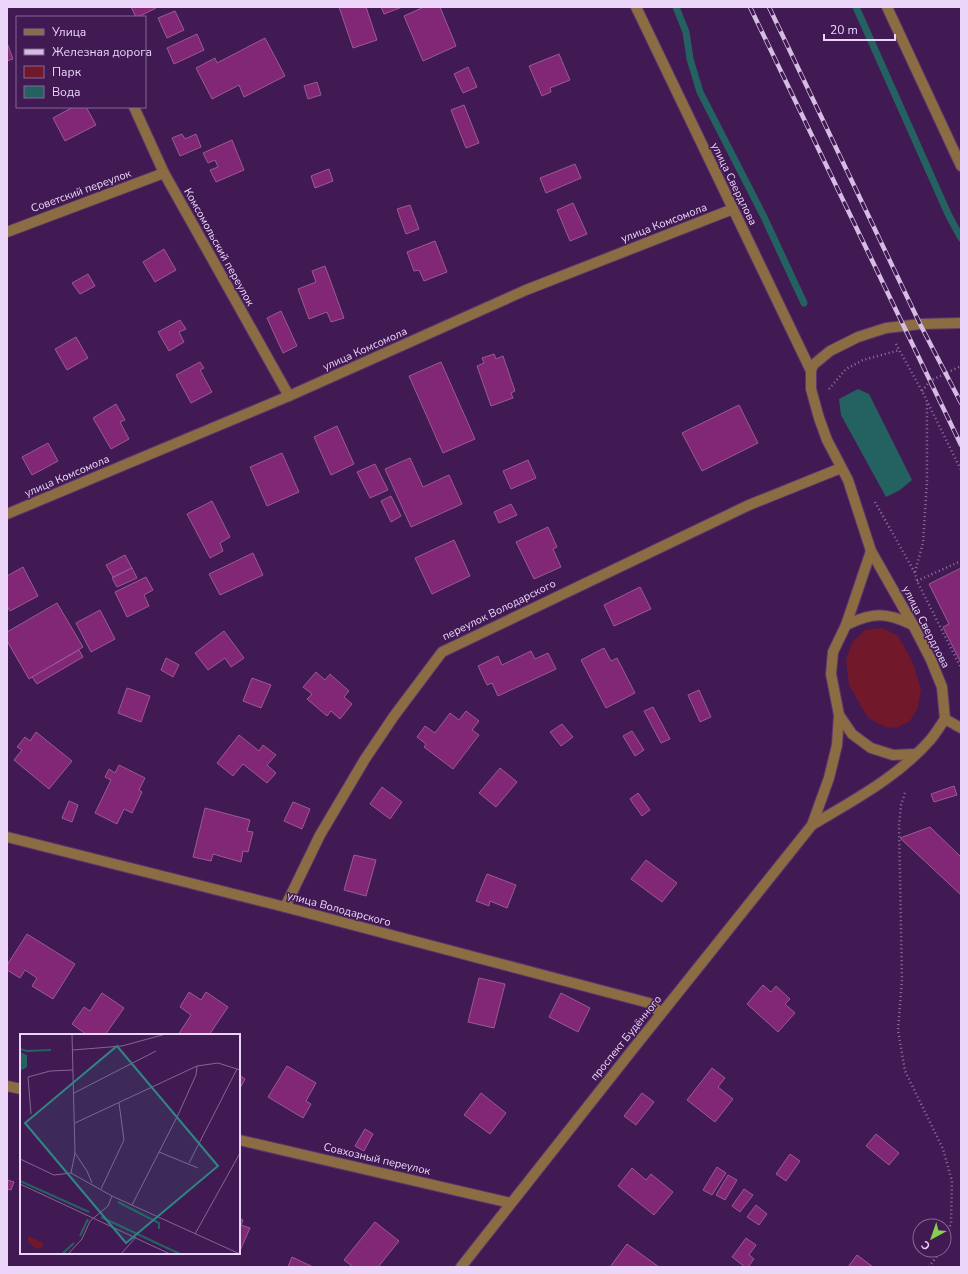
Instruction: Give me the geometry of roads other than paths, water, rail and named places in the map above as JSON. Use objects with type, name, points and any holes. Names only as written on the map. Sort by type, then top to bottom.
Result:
[{"type":"street","name":"улица Свердлова","points":[[636,7],[811,371],[811,389],[827,440],[848,480],[871,551],[931,660],[942,687],[944,719]]},
{"type":"street","points":[[887,7],[961,166]]},
{"type":"street","name":"Комсомольский переулок","points":[[134,108],[164,173],[289,396]]},
{"type":"street","name":"Советский переулок","points":[[7,232],[69,204],[164,173]]},
{"type":"street","name":"улица Комсомола","points":[[7,514],[289,396],[526,290],[733,209]]},
{"type":"street","points":[[811,371],[813,365],[830,351],[858,337],[886,328],[920,324],[961,323]]},
{"type":"street","name":"переулок Володарского","points":[[285,907],[320,834],[365,759],[394,716],[442,652],[749,505],[841,468]]},
{"type":"street","points":[[871,551],[846,625],[833,652],[831,674],[839,715],[852,734],[871,748],[893,755],[916,754],[932,739],[944,719],[961,728]]},
{"type":"street","points":[[846,625],[862,617],[880,615],[897,618],[913,625]]},
{"type":"street","name":"проспект Будённого","points":[[461,1267],[510,1203],[812,825],[829,778],[837,746],[839,715]]},
{"type":"street","name":"проспект Будённого","points":[[812,825],[869,792],[890,777],[916,754]]},
{"type":"street","name":"улица Володарского","points":[[7,837],[285,907],[649,1003],[661,1013]]},
{"type":"street","points":[[7,1086],[20,1089]]},
{"type":"street","name":"Совхозный переулок","points":[[240,1140],[510,1203]]},
{"type":"water","points":[[858,389],[869,394],[912,480],[900,490],[886,497],[841,415],[839,399]]},
{"type":"waterway","points":[[676,7],[686,32],[690,59],[700,92],[764,217],[804,303]]},
{"type":"waterway","points":[[856,7],[949,216],[961,238]]},
{"type":"railway","points":[[750,7],[961,445]]},
{"type":"railway","points":[[769,7],[920,324],[961,403]]}]
